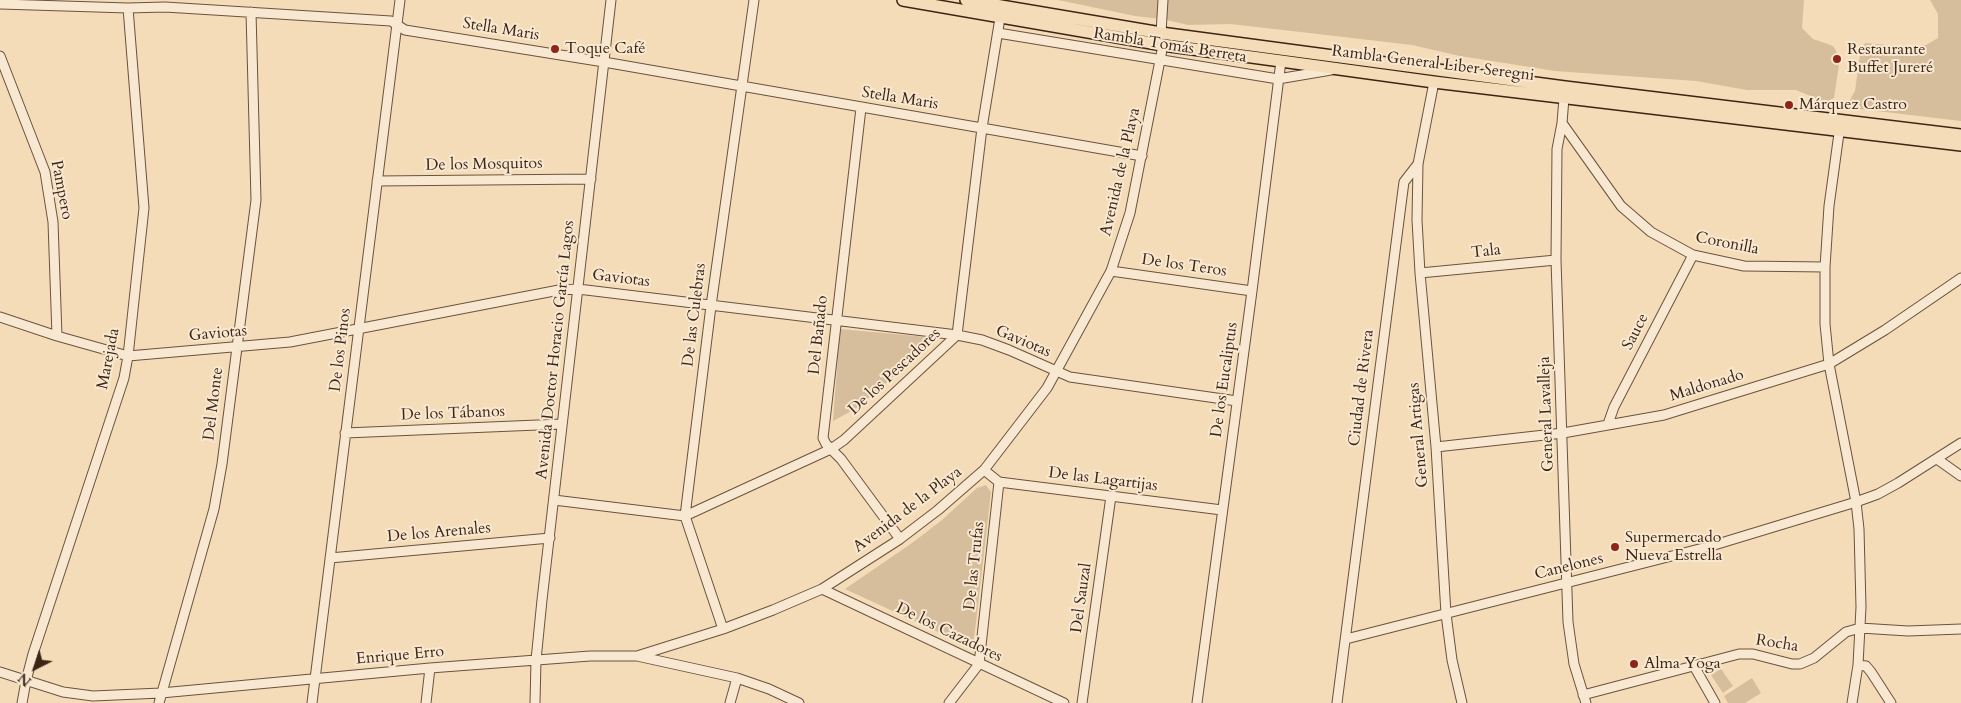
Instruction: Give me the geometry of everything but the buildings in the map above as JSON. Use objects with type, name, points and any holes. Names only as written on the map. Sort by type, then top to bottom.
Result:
[{"type":"main road","name":"Rambla General Liber Seregni","points":[[903,0],[1163,45],[1434,82],[1564,98],[1840,126],[1961,135]]},
{"type":"main road","name":"Rambla General Liber Seregni","points":[[966,0],[1160,33],[1840,126],[1961,145]]},
{"type":"street","name":"De los Pinos","points":[[312,703],[400,0]]},
{"type":"street","name":"Avenida Doctor Horacio García Lagos","points":[[535,703],[536,660],[611,0]]},
{"type":"street","name":"De las Culebras","points":[[722,629],[685,516],[711,306],[754,0]]},
{"type":"street","points":[[1160,33],[1163,0]]},
{"type":"street","name":"Stella Maris","points":[[0,4],[128,8],[166,3],[251,12],[391,21],[405,30],[604,62],[742,88],[1142,156]]},
{"type":"street","name":"Marejada","points":[[22,703],[33,654],[124,378],[128,356],[144,208],[128,8]]},
{"type":"street","name":"Del Monte","points":[[160,698],[214,509],[222,464],[256,200],[251,12]]},
{"type":"street","name":"De los Pescadores","points":[[685,516],[831,449],[844,440],[957,335],[982,128],[1000,18]]},
{"type":"street","name":"Rambla Tomás Berreta","points":[[998,33],[1278,79],[1338,69]]},
{"type":"street","name":"Avenida de la Playa","points":[[638,656],[722,629],[822,589],[900,539],[938,510],[984,470],[1047,388],[1111,271],[1130,213],[1163,45]]},
{"type":"street","name":"Pampero","points":[[0,56],[45,172],[53,222],[57,336]]},
{"type":"street","name":"De los Eucaliptus","points":[[1197,703],[1281,61]]},
{"type":"street","name":"Ciudad de Rivera","points":[[1337,703],[1404,182],[1418,164],[1434,82]]},
{"type":"street","name":"General Lavalleja","points":[[1564,98],[1557,149],[1556,260],[1568,622],[1574,664],[1584,699]]},
{"type":"street","name":"Del Bañado","points":[[861,108],[823,438],[826,444],[841,459],[900,539]]},
{"type":"street","name":"Coronilla","points":[[1562,123],[1622,206],[1651,232],[1692,255],[1744,266],[1825,267]]},
{"type":"street","points":[[1840,126],[1829,206],[1825,267],[1825,324],[1829,364],[1856,502],[1861,588],[1858,665],[1852,703]]},
{"type":"street","name":"General Artigas","points":[[1418,164],[1417,220],[1420,274],[1436,448],[1446,614],[1452,660],[1462,703]]},
{"type":"street","name":"De los Mosquitos","points":[[377,181],[591,179]]},
{"type":"street","name":"Sauce","points":[[1608,424],[1614,407],[1692,255]]},
{"type":"street","name":"Tala","points":[[1420,274],[1556,260]]},
{"type":"street","name":"De los Teros","points":[[1111,271],[1252,291]]},
{"type":"street","name":"Maldonado","points":[[1436,448],[1563,433],[1664,414],[1829,364],[1893,325],[1961,278]]},
{"type":"street","name":"Gaviotas","points":[[0,317],[57,336],[128,356],[290,342],[559,290],[578,289],[957,335],[982,340],[1009,350],[1056,373],[1070,377],[1237,401]]},
{"type":"street","name":"De los Tábanos","points":[[345,433],[562,424]]},
{"type":"street","name":"Canelones","points":[[1346,639],[1711,546],[1856,502],[1878,494],[1961,443]]},
{"type":"street","points":[[1937,459],[1961,476]]},
{"type":"street","points":[[984,470],[999,482]]},
{"type":"street","name":"De las Lagartijas","points":[[999,482],[1222,510]]},
{"type":"street","name":"De las Trufas","points":[[979,664],[999,482]]},
{"type":"street","name":"Del Sauzal","points":[[1082,703],[1111,496]]},
{"type":"street","points":[[554,500],[685,516]]},
{"type":"street","name":"De los Arenales","points":[[330,558],[550,538]]},
{"type":"street","name":"De los Cazadores","points":[[822,589],[1064,703]]},
{"type":"street","name":"Rocha","points":[[1584,699],[1739,654],[1754,654],[1792,664],[1800,664],[1814,658],[1846,632],[1860,628],[1908,631],[1961,629]]},
{"type":"street","name":"Enrique Erro","points":[[0,672],[63,692],[93,696],[160,698],[316,678],[590,656],[638,656],[737,678],[799,703]]},
{"type":"street","points":[[949,703],[979,664]]},
{"type":"street","points":[[1858,665],[1866,666],[1891,703]]},
{"type":"street","points":[[1694,666],[1715,703]]},
{"type":"street","points":[[426,703],[430,668]]},
{"type":"street","points":[[730,703],[737,678]]},
{"type":"shaded area","points":[[1058,0],[1804,0],[1802,28],[1813,39],[1833,46],[1840,58],[1834,98],[1825,102],[1796,90],[1747,90],[1696,81],[1555,71],[1460,56],[1412,45],[1230,24],[1188,25]]},
{"type":"shaded area","points":[[1930,0],[1961,0],[1961,121],[1851,108],[1849,102],[1855,91],[1860,55],[1865,43],[1912,47],[1926,45],[1938,38],[1938,14]]},
{"type":"shaded area","points":[[840,329],[937,338],[855,409],[833,421]]},
{"type":"shaded area","points":[[986,485],[991,492],[973,648],[845,589],[912,543],[942,520],[977,488]]},
{"type":"shaded area","points":[[1721,669],[1733,686],[1723,693],[1711,675]]},
{"type":"shaded area","points":[[1752,678],[1761,693],[1745,703],[1728,703],[1724,696]]},
{"type":"place","name":"Toque Café","points":[[555,49]]},
{"type":"place","name":"Restaurante Buffet Jureré","points":[[1837,59]]},
{"type":"place","name":"Márquez Castro","points":[[1789,105]]},
{"type":"place","name":"Supermercado Nueva Estrella","points":[[1615,547]]},
{"type":"place","name":"Alma Yoga","points":[[1634,664]]}]
